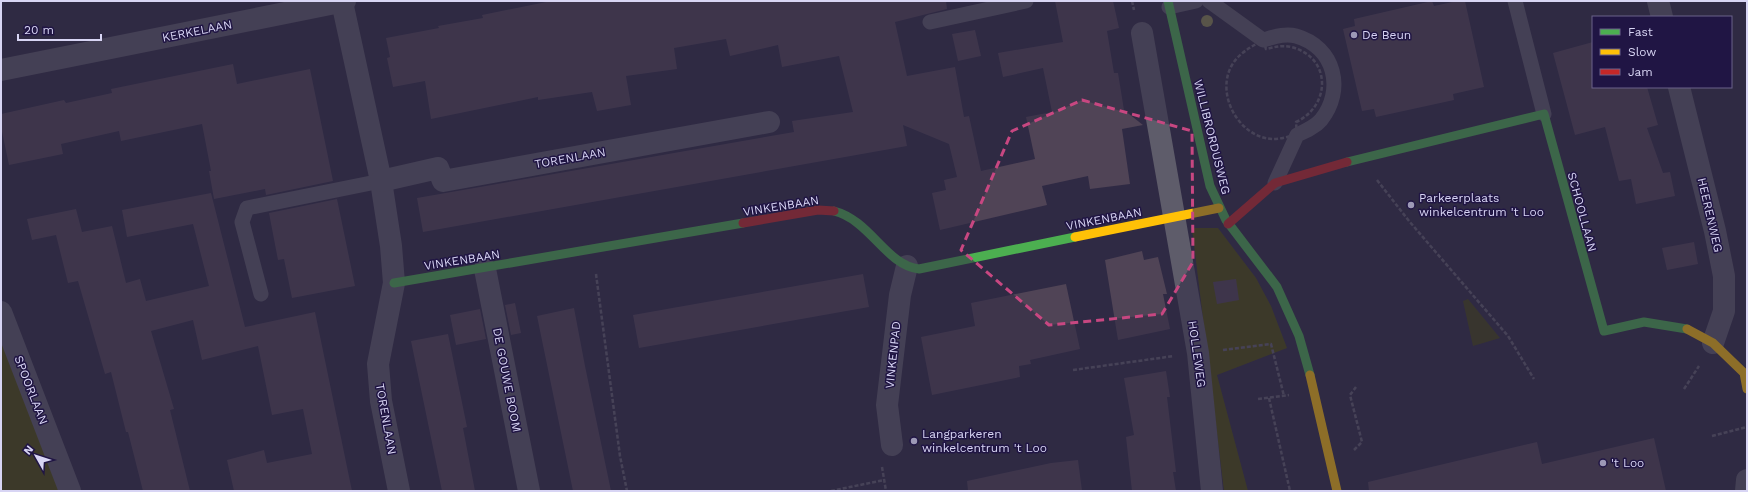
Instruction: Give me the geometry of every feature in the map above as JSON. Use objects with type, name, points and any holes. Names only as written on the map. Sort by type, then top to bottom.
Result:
[{"type":"street","name":"KERKELAAN","points":[[1,70],[344,1]]},
{"type":"street","name":"TORENLAAN","points":[[344,1],[381,181],[391,246],[394,283],[378,364],[381,401],[399,491]]},
{"type":"street","points":[[1658,1],[1662,16]]},
{"type":"street","name":"WILLIBRORDUSWEG","points":[[1168,4],[1210,186],[1219,208],[1228,224],[1276,286],[1298,332],[1311,378],[1337,491]]},
{"type":"street","name":"HOLLEWEG","points":[[1142,33],[1176,217],[1198,353],[1212,491]]},
{"type":"street","name":"HEERENWEG","points":[[1679,88],[1715,231],[1724,276],[1724,311],[1713,342]]},
{"type":"street","points":[[1228,224],[1275,183],[1360,158],[1544,114]]},
{"type":"street","name":"SCHOOLLAAN","points":[[1544,114],[1604,330],[1644,322],[1684,327],[1713,342],[1744,373],[1747,389]]},
{"type":"street","name":"TORENLAAN","points":[[381,181],[438,168],[443,181],[769,122]]},
{"type":"street","points":[[1176,217],[1219,208]]},
{"type":"street","name":"VINKENBAAN","points":[[394,283],[485,269],[818,210],[837,212],[851,219],[883,246],[895,260],[912,269],[919,269],[1176,217]]},
{"type":"street","name":"VINKENPAD","points":[[892,445],[887,405],[900,296],[907,266]]},
{"type":"street","name":"DE GOUWE BOOM","points":[[485,269],[529,491]]},
{"type":"street","name":"SPOORLAAN","points":[[1,312],[70,491]]},
{"type":"street","points":[[1746,491],[1747,480]]},
{"type":"lane","points":[[930,22],[1026,1]]},
{"type":"lane","points":[[1168,4],[1196,1]]},
{"type":"lane","points":[[1209,1],[1263,40],[1279,35],[1296,36],[1311,43],[1324,54],[1332,68],[1335,85],[1333,101],[1321,120],[1312,128],[1297,134],[1275,183]]},
{"type":"lane","points":[[1515,1],[1544,114]]},
{"type":"lane","name":"TORENLAAN","points":[[261,294],[242,222],[247,208],[381,181]]},
{"type":"path","points":[[1263,40],[1266,49],[1281,46],[1291,47],[1302,51],[1312,59],[1323,79],[1322,90],[1318,102],[1312,112],[1305,118],[1296,122],[1297,134],[1273,139],[1257,135],[1243,126],[1233,114],[1227,98],[1227,82],[1232,66],[1242,53],[1263,40]]},
{"type":"path","points":[[1360,158],[1409,222],[1508,336],[1534,379]]},
{"type":"path","points":[[593,250],[620,456],[627,491]]},
{"type":"path","points":[[1073,370],[1271,344],[1284,396]]},
{"type":"path","points":[[1684,389],[1692,378]]},
{"type":"path","points":[[1352,451],[1362,442],[1350,395],[1356,387]]},
{"type":"path","points":[[1258,399],[1296,394]]},
{"type":"path","points":[[1269,398],[1290,491]]},
{"type":"path","points":[[1712,436],[1747,427]]},
{"type":"path","points":[[831,491],[884,480]]},
{"type":"highlighted area","points":[[1082,100],[1192,131],[1193,262],[1162,314],[1049,325],[961,250],[1012,131]]},
{"type":"shaded area","points":[[1192,228],[1218,228],[1256,278],[1271,306],[1287,348],[1217,375],[1248,491],[1224,491]]},
{"type":"shaded area","points":[[1468,299],[1500,338],[1473,346],[1463,301]]},
{"type":"shaded area","points":[[1,339],[60,491],[1,491]]},
{"type":"building","points":[[551,1],[946,1],[947,9],[895,22],[907,76],[955,67],[964,117],[969,116],[981,171],[1035,159],[1026,117],[1052,112],[1043,68],[1003,77],[998,53],[1063,42],[1055,1],[1113,1],[1119,28],[1107,31],[1114,73],[1118,73],[1124,110],[1143,125],[1122,129],[1130,184],[1090,189],[1088,176],[1042,186],[1047,205],[940,230],[932,193],[946,190],[944,180],[957,177],[949,144],[903,125],[907,146],[423,232],[417,198],[794,132],[792,121],[853,112],[839,56],[782,67],[778,45],[730,56],[726,39],[674,48],[677,69],[626,76],[631,105],[597,111],[592,92],[538,100],[538,97],[431,119],[425,81],[393,87],[387,58],[390,57],[386,38],[439,28],[438,26],[483,18],[482,15]]},
{"type":"building","points":[[1432,1],[1434,6],[1457,1],[1465,1],[1484,87],[1453,94],[1454,100],[1376,117],[1374,109],[1362,111],[1343,29],[1355,26],[1354,19]]},
{"type":"building","points":[[975,30],[981,56],[958,61],[952,34]]},
{"type":"building","points":[[1592,42],[1592,88],[1647,88],[1658,125],[1647,128],[1663,173],[1670,172],[1675,196],[1636,204],[1631,179],[1619,181],[1605,127],[1575,135],[1553,53]]},
{"type":"building","points":[[233,64],[237,84],[310,69],[333,181],[266,195],[265,189],[214,199],[209,171],[211,171],[202,124],[121,141],[119,131],[61,144],[63,154],[9,165],[1,127],[1,114],[64,100],[66,103],[112,93],[111,89]]},
{"type":"building","points":[[211,193],[245,327],[315,312],[352,491],[234,491],[227,460],[264,450],[267,463],[312,454],[303,409],[272,415],[258,346],[202,360],[193,320],[151,331],[174,409],[170,410],[190,491],[143,491],[111,372],[105,374],[78,281],[68,283],[56,235],[32,240],[27,219],[76,209],[82,232],[112,226],[126,283],[140,279],[146,301],[209,286],[193,224],[127,237],[122,210]]},
{"type":"building","points":[[337,199],[355,286],[292,298],[284,259],[278,260],[269,213]]},
{"type":"building","points":[[1694,242],[1698,264],[1667,270],[1662,248]]},
{"type":"building","points":[[1142,251],[1144,260],[1158,257],[1167,294],[1163,294],[1170,329],[1118,340],[1105,260]]},
{"type":"building","points":[[863,274],[869,307],[639,348],[633,315]]},
{"type":"building","points":[[1236,279],[1239,300],[1217,304],[1213,282]]},
{"type":"building","points":[[1066,284],[1080,349],[1030,360],[1031,364],[1019,366],[1020,377],[932,395],[921,337],[975,326],[971,303]]},
{"type":"building","points":[[515,303],[521,333],[511,335],[505,305]]},
{"type":"building","points":[[574,308],[611,491],[573,491],[537,316]]},
{"type":"building","points":[[480,309],[486,339],[456,345],[450,315]]},
{"type":"building","points":[[448,334],[467,427],[463,428],[475,491],[442,491],[411,341]]},
{"type":"building","points":[[1166,371],[1170,397],[1167,397],[1176,472],[1173,472],[1176,491],[1132,491],[1126,437],[1134,435],[1124,378]]},
{"type":"building","name":"'t Loo","points":[[1654,438],[1666,491],[1369,491],[1368,482],[1537,442],[1542,464]]},
{"type":"building","points":[[1078,460],[1082,491],[968,491],[967,481],[1051,463]]},
{"type":"traffic: fast","points":[[1168,1],[1210,186],[1226,220],[1277,287],[1299,336],[1310,375]]},
{"type":"traffic: fast","points":[[1347,162],[1544,114],[1604,331],[1644,322],[1687,329]]},
{"type":"traffic: fast","points":[[834,211],[847,216],[858,223],[897,260],[908,266],[919,269],[1075,237]]},
{"type":"traffic: fast","points":[[394,283],[743,223]]},
{"type":"traffic: slow","points":[[1075,237],[1219,208]]},
{"type":"traffic: slow","points":[[1687,329],[1713,343],[1744,373],[1747,389]]},
{"type":"traffic: slow","points":[[1310,375],[1337,491]]},
{"type":"traffic: jam","points":[[1228,224],[1275,183],[1347,162]]},
{"type":"traffic: jam","points":[[743,223],[818,210],[834,211]]},
{"type":"place","name":"De Beun","points":[[1354,35]]},
{"type":"place","name":"Parkeerplaats winkelcentrum 't Loo","points":[[1411,205]]},
{"type":"place","name":"Langparkeren winkelcentrum 't Loo","points":[[914,441]]},
{"type":"place","name":"'t Loo","points":[[1603,463]]}]
